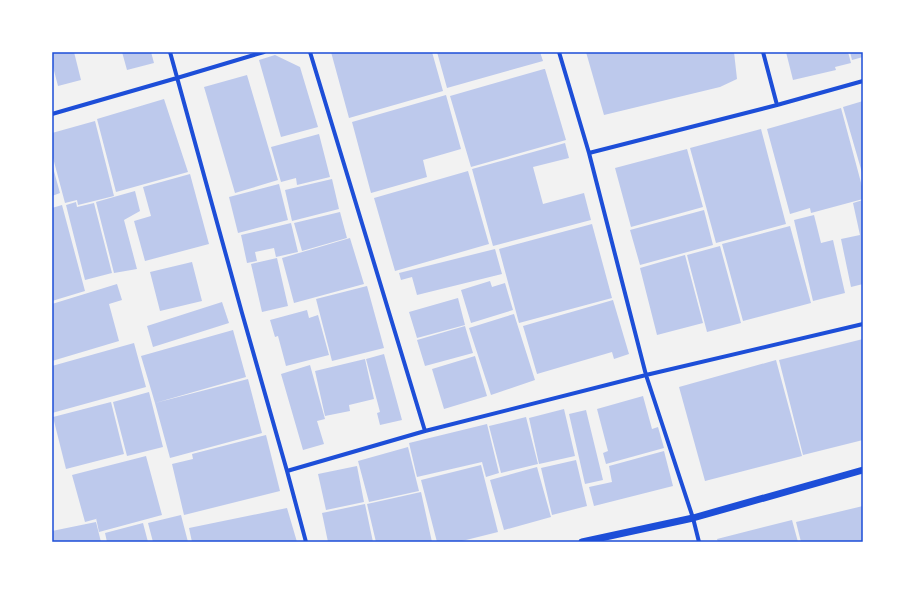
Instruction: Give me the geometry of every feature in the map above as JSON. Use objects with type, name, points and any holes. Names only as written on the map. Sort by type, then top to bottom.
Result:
[{"type":"street","points":[[170,52],[306,542]]},
{"type":"street","points":[[52,114],[264,52]]},
{"type":"street","points":[[310,52],[425,431]]},
{"type":"street","points":[[559,52],[589,153],[646,375],[694,518],[699,542]]},
{"type":"street","points":[[763,52],[777,105]]},
{"type":"street","points":[[589,153],[777,105],[863,81]]},
{"type":"street","points":[[287,471],[425,431],[646,375],[863,324]]},
{"type":"street","points":[[582,542],[694,518],[863,470]]},
{"type":"building","points":[[52,52],[74,52],[81,80],[58,86],[52,63]]},
{"type":"building","points":[[122,52],[151,52],[154,63],[127,70]]},
{"type":"building","points":[[331,52],[432,52],[443,91],[349,118]]},
{"type":"building","points":[[437,52],[540,52],[543,61],[447,88]]},
{"type":"building","points":[[586,52],[734,52],[737,79],[720,87],[604,115]]},
{"type":"building","points":[[786,52],[848,52],[851,63],[835,67],[836,70],[793,80]]},
{"type":"building","points":[[850,52],[863,52],[863,57],[852,60]]},
{"type":"building","points":[[275,55],[300,67],[318,127],[281,137],[259,60]]},
{"type":"building","points":[[545,69],[566,140],[471,167],[450,96]]},
{"type":"building","points":[[247,75],[278,180],[235,193],[204,87]]},
{"type":"building","points":[[446,95],[461,149],[423,160],[427,177],[371,193],[352,122]]},
{"type":"building","points":[[164,99],[188,172],[116,192],[97,119]]},
{"type":"building","points":[[863,101],[863,176],[843,107]]},
{"type":"building","points":[[841,108],[863,190],[863,199],[811,213],[810,208],[790,214],[767,129]]},
{"type":"building","points":[[95,121],[114,196],[78,205],[77,200],[65,203],[52,154],[52,133]]},
{"type":"building","points":[[761,129],[786,224],[716,243],[690,148]]},
{"type":"building","points":[[319,134],[330,177],[297,185],[296,178],[281,182],[271,147]]},
{"type":"building","points":[[565,143],[569,158],[533,167],[543,204],[584,193],[591,220],[493,246],[472,169]]},
{"type":"building","points":[[687,149],[703,207],[631,227],[615,168]]},
{"type":"building","points":[[52,164],[60,193],[52,196]]},
{"type":"building","points":[[468,171],[489,244],[395,271],[374,198]]},
{"type":"building","points":[[190,174],[209,244],[145,261],[134,221],[151,216],[143,187]]},
{"type":"building","points":[[332,179],[339,209],[292,221],[285,190]]},
{"type":"building","points":[[279,184],[288,220],[238,233],[229,197]]},
{"type":"building","points":[[135,191],[140,211],[124,220],[137,269],[114,273],[96,202]]},
{"type":"building","points":[[863,200],[863,284],[851,287],[841,239],[860,235],[853,203]]},
{"type":"building","points":[[76,202],[77,207],[94,203],[112,273],[85,280],[66,205]]},
{"type":"building","points":[[62,205],[85,291],[52,301],[52,208]]},
{"type":"building","points":[[704,210],[713,245],[640,265],[630,230]]},
{"type":"building","points":[[340,212],[347,238],[302,251],[294,223]]},
{"type":"building","points":[[814,215],[821,243],[833,240],[845,293],[813,301],[794,220]]},
{"type":"building","points":[[291,223],[298,252],[276,257],[274,248],[255,252],[257,261],[247,263],[241,235]]},
{"type":"building","points":[[592,224],[612,298],[519,323],[499,249]]},
{"type":"building","points":[[790,226],[811,303],[743,321],[722,244]]},
{"type":"building","points":[[350,238],[364,284],[294,303],[282,258]]},
{"type":"building","points":[[720,246],[741,323],[707,332],[687,255]]},
{"type":"building","points":[[495,249],[502,274],[417,295],[412,277],[401,280],[399,273]]},
{"type":"building","points":[[685,255],[703,323],[657,335],[640,268]]},
{"type":"building","points":[[277,258],[288,306],[262,312],[251,264]]},
{"type":"building","points":[[192,262],[202,301],[160,311],[150,272]]},
{"type":"building","points":[[490,281],[492,287],[505,283],[513,310],[471,323],[461,290]]},
{"type":"building","points":[[117,284],[122,300],[109,304],[119,341],[52,361],[52,304]]},
{"type":"building","points":[[367,286],[384,348],[332,361],[316,299]]},
{"type":"building","points":[[458,298],[465,325],[417,338],[409,312]]},
{"type":"building","points":[[613,300],[629,354],[614,359],[612,352],[537,374],[523,326]]},
{"type":"building","points":[[222,302],[229,323],[153,347],[147,326]]},
{"type":"building","points":[[307,310],[309,318],[318,315],[329,355],[286,366],[278,336],[275,337],[270,320]]},
{"type":"building","points":[[514,314],[535,380],[491,395],[469,328]]},
{"type":"building","points":[[465,326],[473,353],[425,366],[417,340]]},
{"type":"building","points":[[233,330],[246,377],[155,403],[141,356]]},
{"type":"building","points":[[863,339],[863,440],[803,455],[779,360]]},
{"type":"building","points":[[134,343],[146,387],[52,413],[52,366]]},
{"type":"building","points":[[384,354],[402,420],[380,425],[377,413],[380,412],[366,359]]},
{"type":"building","points":[[475,356],[487,396],[444,409],[432,369]]},
{"type":"building","points":[[365,359],[374,399],[349,405],[350,411],[325,416],[315,371]]},
{"type":"building","points":[[776,360],[802,456],[705,481],[679,387]]},
{"type":"building","points":[[310,365],[325,419],[317,421],[324,444],[303,450],[281,374]]},
{"type":"building","points":[[248,379],[262,433],[170,458],[155,403]]},
{"type":"building","points":[[149,392],[163,447],[127,456],[113,402]]},
{"type":"building","points":[[643,396],[652,429],[658,427],[664,448],[606,464],[603,453],[608,451],[597,409]]},
{"type":"building","points":[[111,402],[124,454],[66,469],[53,417]]},
{"type":"building","points":[[564,409],[575,456],[539,464],[529,418]]},
{"type":"building","points":[[586,410],[603,480],[585,484],[569,414]]},
{"type":"building","points":[[526,417],[538,464],[501,473],[489,426]]},
{"type":"building","points":[[487,424],[499,473],[486,477],[482,462],[417,477],[409,443]]},
{"type":"building","points":[[266,435],[280,491],[184,515],[172,464],[193,459],[192,454]]},
{"type":"building","points":[[408,447],[419,491],[369,502],[358,461]]},
{"type":"building","points":[[664,451],[673,486],[594,506],[589,487],[612,482],[609,466]]},
{"type":"building","points":[[146,456],[162,515],[99,532],[96,518],[85,522],[72,475]]},
{"type":"building","points":[[576,460],[587,506],[552,515],[541,468]]},
{"type":"building","points":[[481,465],[498,532],[458,542],[437,542],[421,480]]},
{"type":"building","points":[[357,466],[364,502],[326,510],[318,474]]},
{"type":"building","points":[[537,467],[551,517],[504,530],[490,480]]},
{"type":"building","points":[[421,492],[432,542],[376,542],[367,504]]},
{"type":"building","points":[[365,504],[373,542],[328,542],[322,513]]},
{"type":"building","points":[[863,506],[863,542],[801,542],[796,522]]},
{"type":"building","points":[[287,508],[297,542],[192,542],[189,528]]},
{"type":"building","points":[[181,515],[188,542],[153,542],[148,523]]},
{"type":"building","points":[[792,520],[798,542],[718,542],[717,539]]},
{"type":"building","points":[[96,522],[101,542],[52,542],[52,531]]},
{"type":"building","points":[[143,523],[148,542],[107,542],[105,533]]}]
